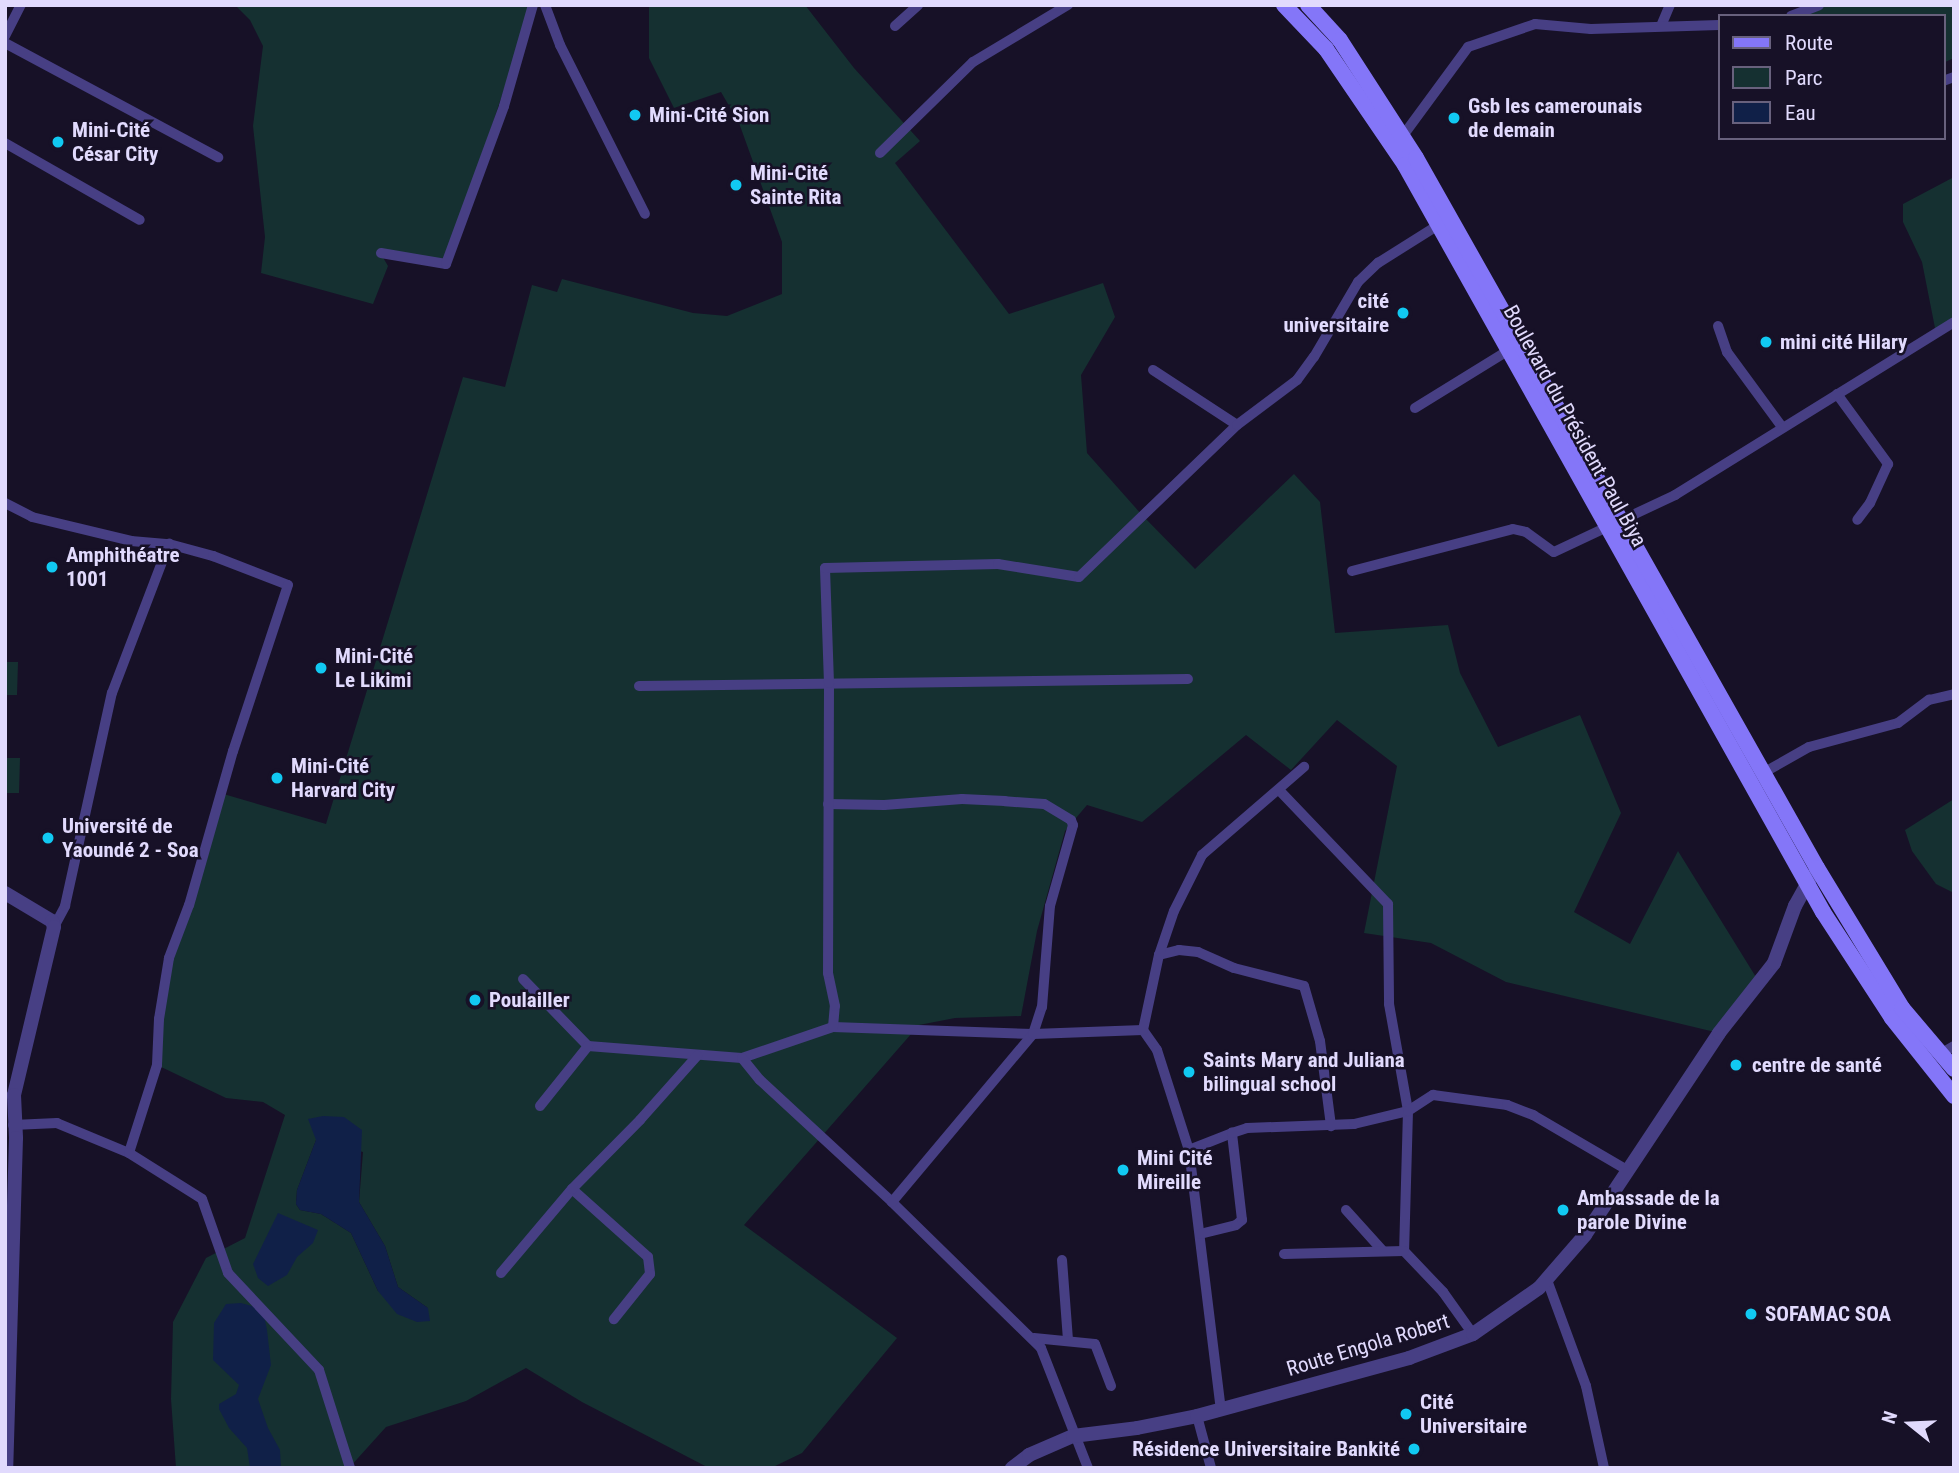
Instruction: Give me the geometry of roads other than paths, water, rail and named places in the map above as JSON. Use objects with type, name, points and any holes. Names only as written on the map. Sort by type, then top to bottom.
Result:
[{"type":"main road","name":"Boulevard du Président Paul Biya","points":[[1284,5],[1326,48],[1444,221],[1614,524],[1806,883],[1892,1018],[1954,1096]]},
{"type":"main road","name":"Boulevard du Président Paul Biya","points":[[1308,5],[1340,40],[1402,137],[1509,350],[1763,773],[1817,868],[1902,1008],[1947,1050],[1954,1069]]},
{"type":"street","points":[[5,36],[21,5]]},
{"type":"street","points":[[381,253],[446,264],[504,106],[533,5]]},
{"type":"street","points":[[545,5],[560,45],[645,215]]},
{"type":"street","points":[[895,26],[918,5]]},
{"type":"street","points":[[880,153],[973,62],[1068,5]]},
{"type":"street","points":[[1661,26],[1670,5]]},
{"type":"street","points":[[1795,14],[1819,5]]},
{"type":"street","points":[[1402,137],[1468,47],[1535,24],[1591,29],[1717,25]]},
{"type":"street","points":[[5,43],[218,157]]},
{"type":"street","points":[[5,143],[141,220]]},
{"type":"street","points":[[833,1027],[835,1006],[828,973],[829,682],[825,568],[998,564],[1079,577],[1237,425],[1282,393],[1306,369],[1358,282],[1378,263],[1444,221]]},
{"type":"street","points":[[1352,571],[1513,529],[1526,532],[1554,552],[1675,495],[1954,322]]},
{"type":"street","points":[[1718,326],[1727,352],[1782,427]]},
{"type":"street","points":[[1415,408],[1509,350]]},
{"type":"street","points":[[1153,370],[1237,425]]},
{"type":"street","points":[[1837,394],[1888,464],[1870,503],[1857,520]]},
{"type":"street","points":[[5,503],[32,517],[131,541],[169,544],[213,556],[288,585],[233,751],[189,905],[169,958],[159,1019],[157,1065],[129,1153]]},
{"type":"street","points":[[6,1468],[16,1138],[13,1125],[18,1068],[54,927],[65,906],[112,693],[169,544]]},
{"type":"street","points":[[639,686],[1188,679]]},
{"type":"street","points":[[1763,773],[1809,747],[1898,723],[1929,700],[1954,694]]},
{"type":"street","points":[[1221,1409],[1189,1150],[1157,1050],[1143,1030],[1159,955],[1174,911],[1202,855],[1304,767]]},
{"type":"street","points":[[1279,790],[1388,904],[1389,1004],[1408,1111],[1404,1251]]},
{"type":"street","points":[[828,804],[884,805],[962,799],[1044,804],[1071,820],[1073,825],[1050,906],[1042,1007],[1033,1034],[892,1202]]},
{"type":"street","name":"Route Engola Robert","points":[[1012,1468],[1029,1455],[1073,1436],[1137,1428],[1197,1416],[1388,1364],[1473,1334],[1547,1280],[1585,1235],[1719,1033],[1774,963],[1806,883],[1817,868]]},
{"type":"street","points":[[5,893],[43,915],[54,927]]},
{"type":"street","points":[[1159,955],[1179,950],[1198,952],[1234,968],[1304,986],[1320,1041],[1331,1126]]},
{"type":"street","points":[[523,979],[588,1046],[697,1056],[742,1058],[833,1027],[1033,1034],[1143,1030]]},
{"type":"street","points":[[540,1106],[588,1046]]},
{"type":"street","points":[[501,1273],[572,1189],[640,1120],[697,1056]]},
{"type":"street","points":[[742,1058],[760,1080],[1034,1338],[1065,1404],[1073,1436],[1088,1468]]},
{"type":"street","points":[[1189,1150],[1247,1128],[1354,1124],[1408,1111],[1433,1095],[1507,1105],[1533,1115],[1629,1171]]},
{"type":"street","points":[[13,1125],[57,1123],[129,1153],[202,1199],[229,1273],[319,1370],[350,1468]]},
{"type":"street","points":[[1200,1234],[1236,1225],[1241,1220],[1232,1133]]},
{"type":"street","points":[[572,1189],[648,1257],[650,1274],[614,1319]]},
{"type":"street","points":[[1346,1210],[1382,1250]]},
{"type":"street","points":[[1284,1254],[1404,1251],[1443,1292],[1473,1334]]},
{"type":"street","points":[[1062,1260],[1068,1340]]},
{"type":"street","points":[[1547,1280],[1586,1386],[1604,1468]]},
{"type":"street","points":[[1034,1338],[1095,1344],[1111,1386]]},
{"type":"street","points":[[1197,1416],[1211,1468]]},
{"type":"water","points":[[323,1116],[344,1117],[362,1130],[359,1202],[385,1246],[398,1287],[428,1308],[430,1321],[417,1322],[397,1314],[378,1291],[351,1233],[321,1214],[300,1210],[296,1204],[297,1190],[316,1140],[308,1119]]},
{"type":"water","points":[[278,1213],[318,1230],[313,1243],[297,1257],[287,1275],[268,1286],[258,1278],[253,1264]]},
{"type":"water","points":[[241,1303],[255,1307],[264,1316],[271,1365],[258,1399],[268,1428],[280,1450],[281,1468],[250,1468],[247,1448],[229,1428],[219,1409],[219,1404],[236,1394],[239,1385],[213,1360],[214,1323],[226,1304]]},
{"type":"place","name":"Mini-Cité Sion","points":[[635,115]]},
{"type":"place","name":"Gsb les camerounais de demain","points":[[1454,118]]},
{"type":"place","name":"Mini-Cité César City","points":[[58,142]]},
{"type":"place","name":"Mini-Cité Sainte Rita","points":[[736,185]]},
{"type":"place","name":"cité universitaire","points":[[1403,313]]},
{"type":"place","name":"mini cité Hilary","points":[[1766,342]]},
{"type":"place","name":"Amphithéatre 1001","points":[[52,567]]},
{"type":"place","name":"Mini-Cité Le Likimi","points":[[321,668]]},
{"type":"place","name":"Mini-Cité Harvard City","points":[[277,778]]},
{"type":"place","name":"Université de Yaoundé 2 - Soa","points":[[48,838]]},
{"type":"place","name":"Poulailler","points":[[475,1000]]},
{"type":"place","name":"centre de santé","points":[[1736,1065]]},
{"type":"place","name":"Saints Mary and Juliana bilingual school","points":[[1189,1072]]},
{"type":"place","name":"Mini Cité Mireille","points":[[1123,1170]]},
{"type":"place","name":"Ambassade de la parole Divine","points":[[1563,1210]]},
{"type":"place","name":"SOFAMAC SOA","points":[[1751,1314]]},
{"type":"place","name":"Cité Universitaire","points":[[1406,1414]]},
{"type":"place","name":"Résidence Universitaire Bankité","points":[[1414,1449]]}]
